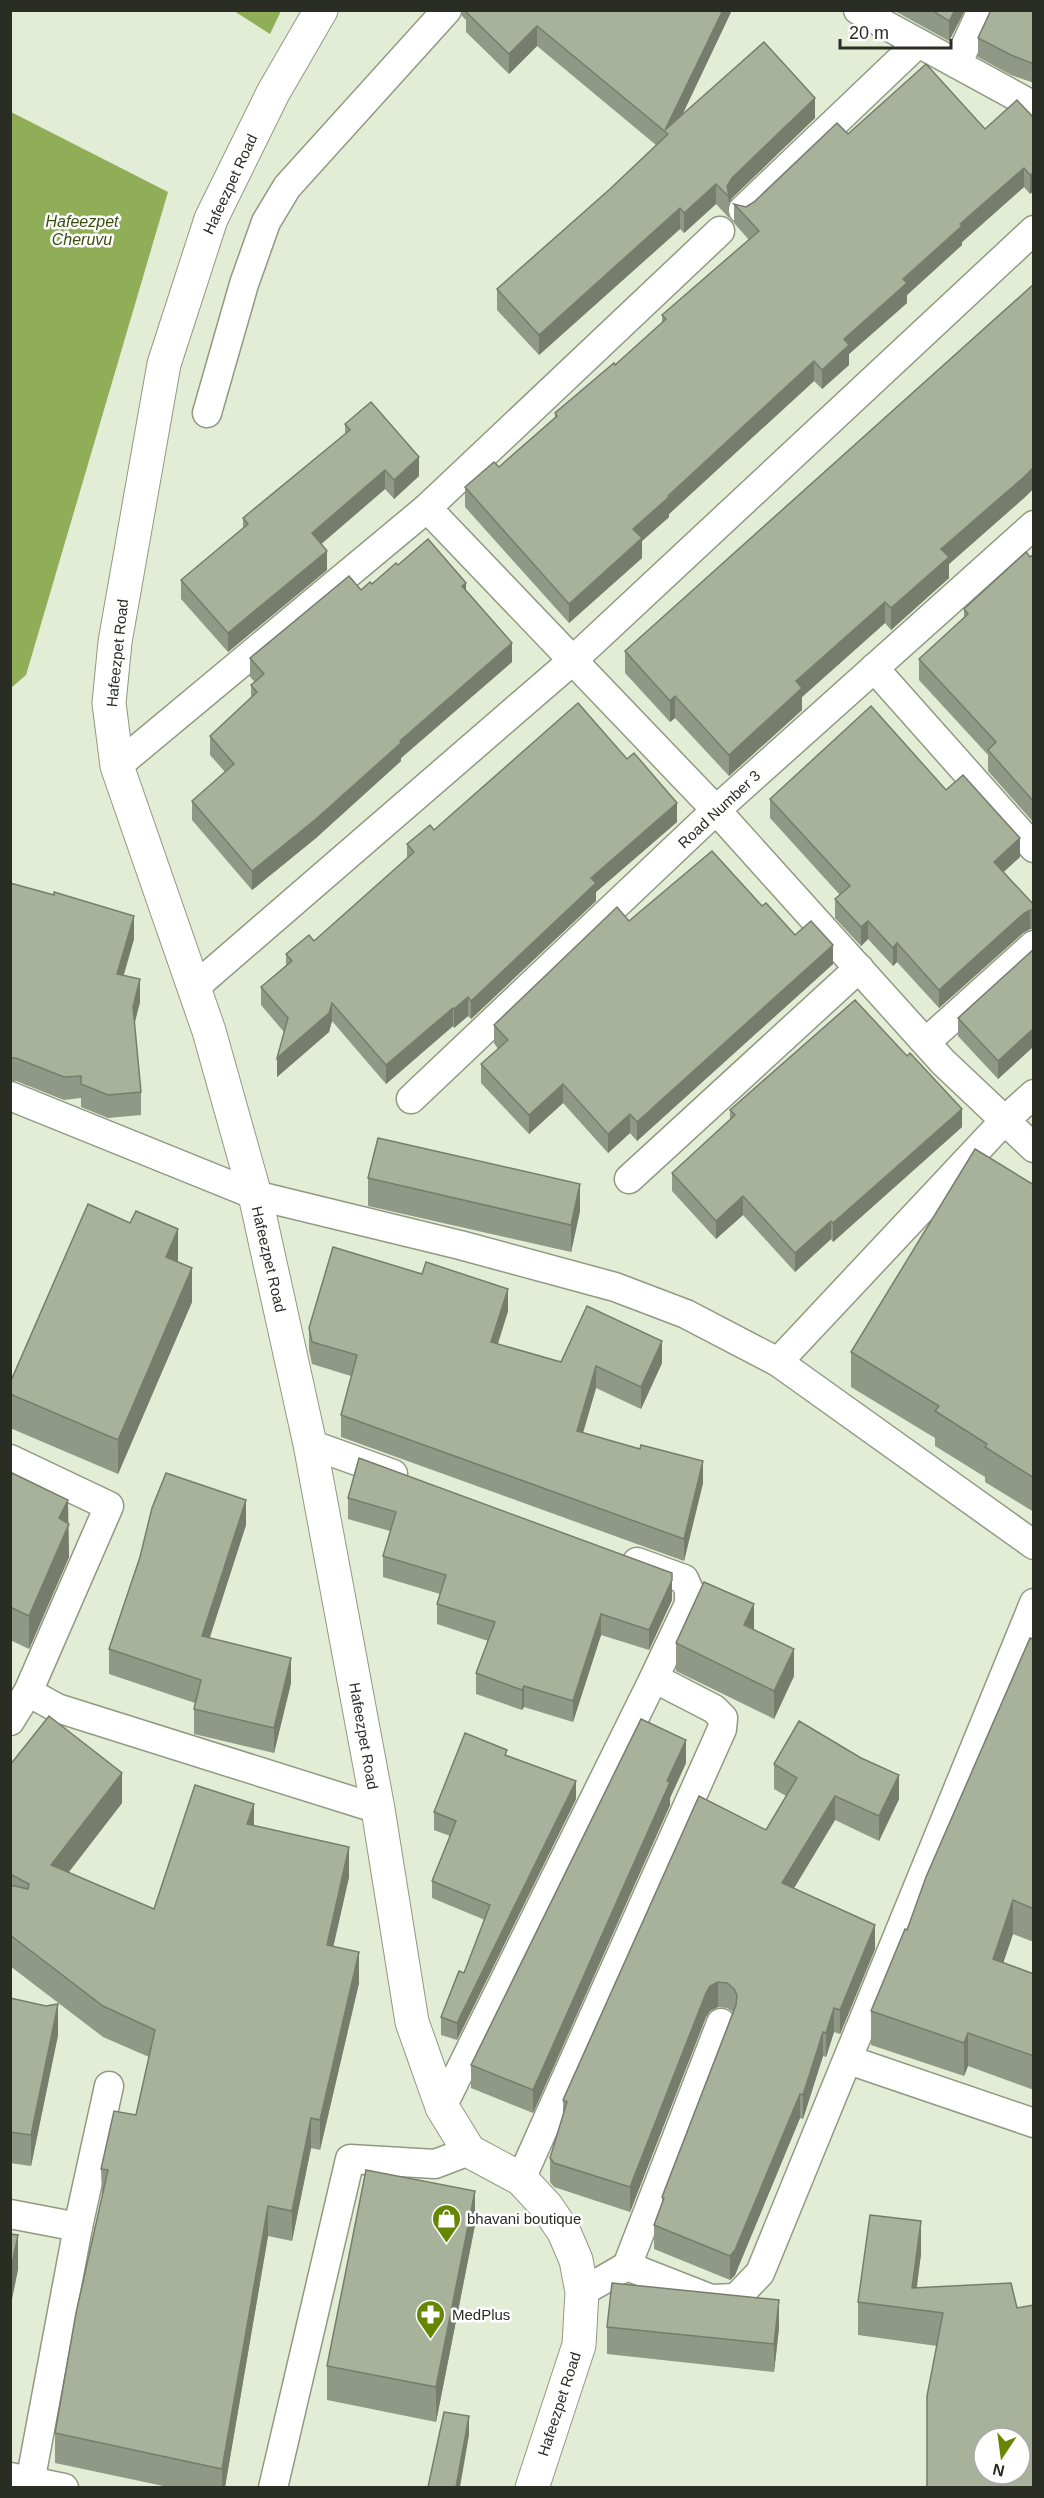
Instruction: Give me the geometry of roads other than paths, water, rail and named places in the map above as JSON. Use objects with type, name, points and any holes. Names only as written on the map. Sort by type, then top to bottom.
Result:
[{"type":"street","name":"Hafeezpet Road","points":[[321,10],[273,93],[211,219],[164,364],[115,642],[109,703],[117,766],[195,987],[255,1195],[310,1444],[378,1809],[412,2022],[442,2107],[469,2151],[521,2179],[547,2207],[564,2232],[576,2260],[582,2292],[579,2345],[532,2487]]},
{"type":"street","points":[[207,413],[244,284],[266,222],[281,196],[447,10]]},
{"type":"street","points":[[858,10],[1034,106]]},
{"type":"street","points":[[957,64],[982,10]]},
{"type":"street","points":[[743,210],[918,43]]},
{"type":"street","points":[[195,987],[572,661],[1034,230]]},
{"type":"street","points":[[117,766],[427,508],[720,231]]},
{"type":"street","points":[[427,508],[716,810],[926,1042],[1034,1148]]},
{"type":"street","name":"Road Number 3","points":[[411,1099],[716,810],[874,668],[1031,532]]},
{"type":"street","points":[[874,668],[1034,848]]},
{"type":"street","points":[[926,1042],[1034,945]]},
{"type":"street","points":[[629,1179],[859,969]]},
{"type":"street","points":[[778,1362],[1004,1121],[1034,1094]]},
{"type":"street","points":[[10,1096],[255,1195],[460,1245],[615,1287],[686,1314],[778,1362],[1034,1545]]},
{"type":"street","points":[[310,1444],[420,1484]]},
{"type":"street","points":[[10,1459],[109,1506],[28,1692],[10,1720]]},
{"type":"street","points":[[442,2107],[689,1604],[689,1590],[684,1579],[607,1551]]},
{"type":"street","points":[[627,2265],[711,2299],[736,2298],[760,2273],[1024,1653],[1034,1603]]},
{"type":"street","points":[[521,2179],[722,1729],[723,1718],[714,1709],[654,1678]]},
{"type":"street","points":[[28,1692],[57,1708],[378,1809]]},
{"type":"street","points":[[582,2292],[627,2265],[721,2024]]},
{"type":"street","points":[[849,2060],[1034,2123]]},
{"type":"street","points":[[64,2487],[23,2482],[110,2086]]},
{"type":"street","points":[[273,2487],[350,2159],[435,2164],[469,2151]]},
{"type":"street","points":[[10,2214],[78,2227]]},
{"type":"water","points":[[281,10],[270,34],[234,11]]},
{"type":"water","name":"Hafeezpet Cheruvu","points":[[11,112],[168,192],[26,675],[11,688]]},
{"type":"place","name":"bhavani boutique","points":[[446,2244]]},
{"type":"place","name":"MedPlus","points":[[431,2340]]}]
